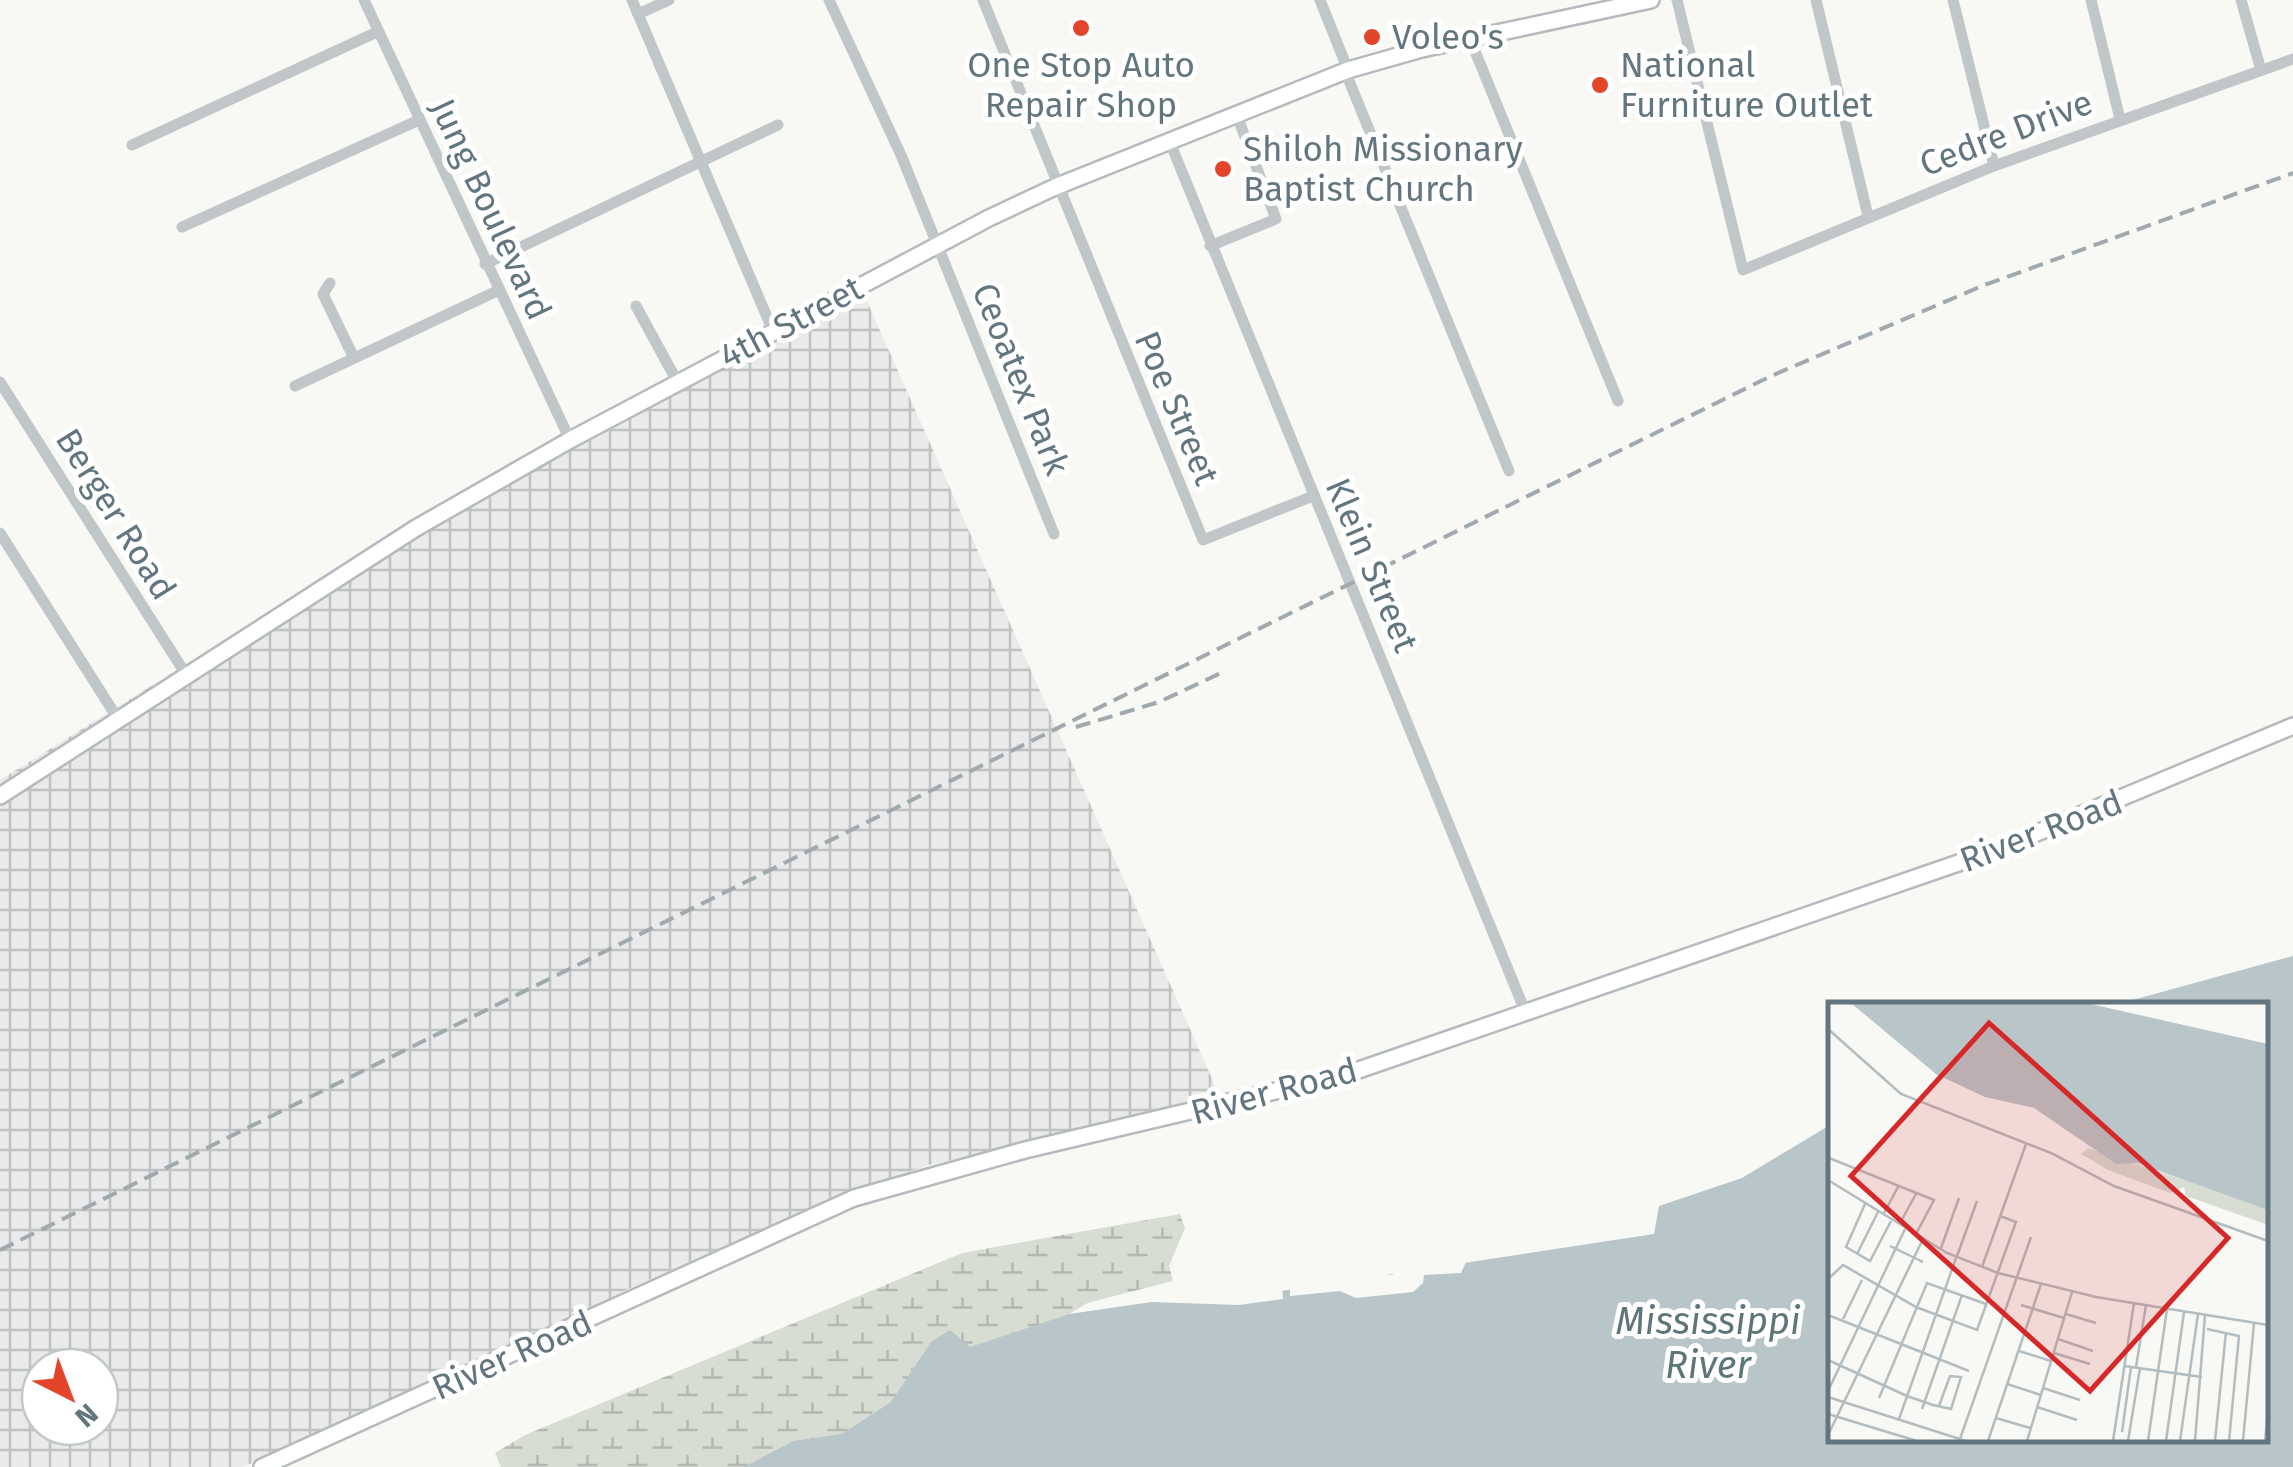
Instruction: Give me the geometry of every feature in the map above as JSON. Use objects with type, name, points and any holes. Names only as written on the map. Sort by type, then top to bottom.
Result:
[{"type":"main road","name":"4th Street","points":[[0,796],[416,528],[773,331],[1055,187],[1347,70],[1470,38],[1651,0]]},
{"type":"main road","name":"River Road","points":[[262,1467],[854,1198],[1025,1150],[1279,1094],[1347,1074],[1996,850],[2293,726]]},
{"type":"street","name":"Jung Boulevard","points":[[364,0],[570,440]]},
{"type":"street","points":[[632,0],[773,331]]},
{"type":"street","points":[[638,14],[669,0]]},
{"type":"street","name":"Ceoatex Park","points":[[829,0],[937,245],[1054,534]]},
{"type":"street","points":[[983,0],[1055,187]]},
{"type":"street","points":[[1320,0],[1508,471]]},
{"type":"street","name":"Cedre Drive","points":[[1677,0],[1743,270],[1994,166],[2293,59]]},
{"type":"street","points":[[1816,0],[1868,216]]},
{"type":"street","points":[[1953,0],[1994,166]]},
{"type":"street","points":[[2091,0],[2120,119]]},
{"type":"street","points":[[2241,0],[2261,70]]},
{"type":"street","points":[[132,144],[377,32]]},
{"type":"street","points":[[1470,38],[1618,401]]},
{"type":"street","points":[[1210,246],[1276,219],[1236,114]]},
{"type":"street","points":[[182,227],[419,120]]},
{"type":"street","points":[[485,264],[778,125]]},
{"type":"street","name":"Klein Street","points":[[1168,140],[1525,1011]]},
{"type":"street","name":"Poe Street","points":[[1055,187],[1203,540],[1313,496]]},
{"type":"street","points":[[330,282],[323,294],[354,358]]},
{"type":"street","points":[[295,386],[497,291]]},
{"type":"street","points":[[636,306],[678,382]]},
{"type":"street","name":"Berger Road","points":[[0,382],[187,676]]},
{"type":"street","points":[[0,532],[118,720]]},
{"type":"shaded area","points":[[858,281],[1221,1099],[929,1165],[847,1192],[628,1289],[459,1373],[243,1467],[0,1467],[0,780],[514,460]]},
{"type":"green space","points":[[1180,1214],[1185,1228],[1169,1266],[1173,1281],[1088,1303],[914,1419],[760,1467],[501,1467],[495,1453],[525,1435],[962,1253]]},
{"type":"water","name":"Mississippi River","points":[[2293,956],[2293,1467],[744,1467],[793,1441],[842,1434],[891,1402],[931,1342],[950,1330],[970,1347],[1126,1295],[1222,1300],[1654,1234],[1659,1206],[1742,1178],[1828,1126],[1828,1442],[2268,1442],[2268,1002],[2125,1002]]},
{"type":"pier","points":[[1468,1258],[1461,1273],[1424,1275],[1423,1283],[1413,1292],[1356,1298],[1340,1291],[1290,1296],[1290,1283],[1358,1273],[1392,1275],[1402,1267]]},
{"type":"pier","points":[[1282,1285],[1283,1299],[1239,1305],[1152,1302],[1069,1314],[1088,1303],[1138,1290],[1222,1295]]},
{"type":"railway","points":[[0,1250],[1771,376],[1982,286],[2293,173]]},
{"type":"railway","points":[[1076,727],[1159,702],[1221,673]]},
{"type":"place","name":"One Stop Auto Repair Shop","points":[[1081,28]]},
{"type":"place","name":"Voleo's","points":[[1372,37]]},
{"type":"place","name":"National Furniture Outlet","points":[[1600,85]]},
{"type":"place","name":"Shiloh Missionary Baptist Church","points":[[1223,169]]}]
